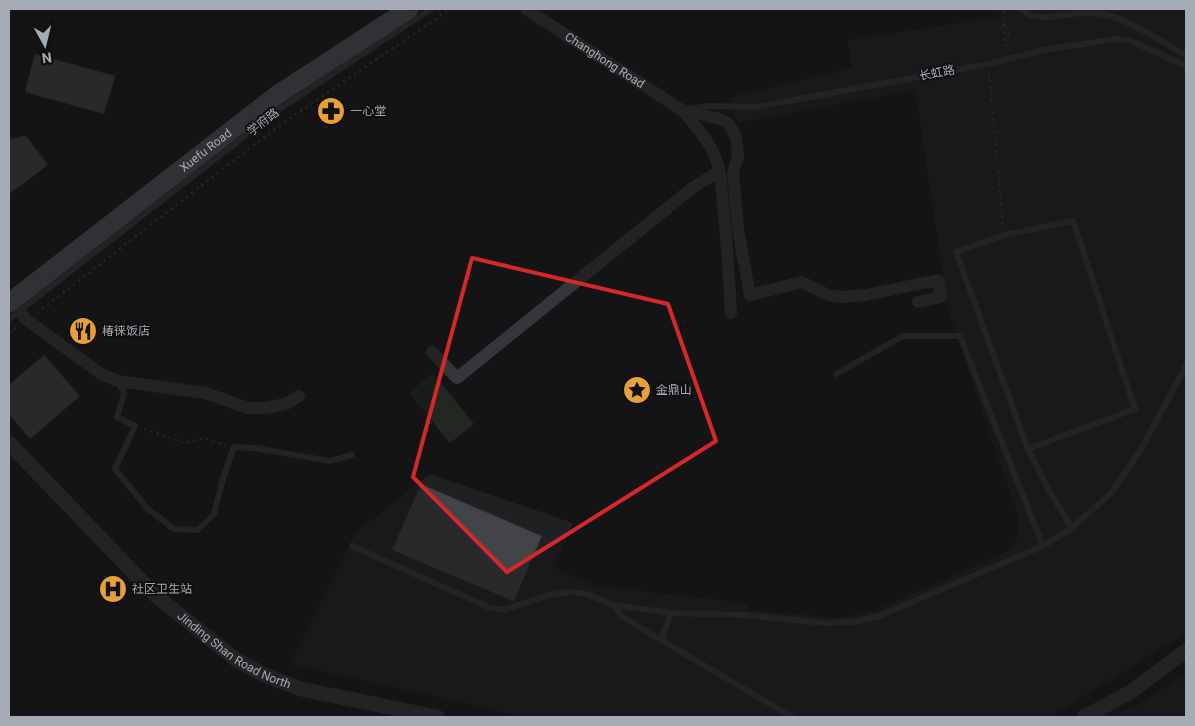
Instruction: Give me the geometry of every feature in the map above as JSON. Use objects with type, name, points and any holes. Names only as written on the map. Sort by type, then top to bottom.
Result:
[{"type":"main road","name":"Xuefu Road","points":[[16,314],[277,95],[409,9]]},
{"type":"street","name":"Changhong Road","points":[[526,9],[682,110]]},
{"type":"street","points":[[682,110],[695,124],[714,154],[719,171],[728,253],[731,313]]},
{"type":"street","points":[[682,110],[720,118],[729,124],[736,136],[738,157],[733,172],[738,230],[750,295],[802,282],[828,295],[842,297],[858,296],[938,280],[941,297],[918,302]]},
{"type":"street","points":[[432,352],[457,378],[691,189],[719,171]]},
{"type":"street","points":[[16,314],[101,374],[118,381],[206,393],[248,408],[265,408],[286,404],[299,396]]},
{"type":"street","name":"Jinding Shan Road North","points":[[9,443],[155,595],[236,659],[264,675],[301,689],[372,710],[437,717]]},
{"type":"street","points":[[1084,717],[1129,693],[1186,651]]},
{"type":"lane","name":"学府路","points":[[16,314],[281,108],[431,9]]},
{"type":"lane","points":[[1020,9],[1025,14],[1045,17],[1082,12],[1096,12],[1112,16],[1186,55]]},
{"type":"lane","name":"长虹路","points":[[682,110],[708,106],[756,107],[988,64],[1043,50],[1116,40],[1131,41],[1186,66]]},
{"type":"lane","points":[[1028,448],[1135,409],[1073,221],[1004,235],[956,252],[1028,448],[1049,491],[1072,528]]},
{"type":"lane","points":[[836,374],[903,336],[960,336],[1043,546]]},
{"type":"lane","points":[[352,546],[488,607],[504,610],[545,596],[570,592],[587,594],[613,606],[671,613],[745,615],[825,622],[854,622],[879,616],[1043,546],[1072,528],[1111,493],[1140,451],[1186,366]]},
{"type":"lane","points":[[118,381],[124,393],[117,417],[134,426],[115,469],[148,509],[174,529],[198,530],[214,514],[224,475],[234,447],[255,448],[328,461],[352,455]]},
{"type":"lane","points":[[613,606],[621,616],[792,717]]},
{"type":"lane","points":[[661,640],[671,613]]},
{"type":"path","points":[[9,332],[16,314],[276,128],[450,9]]},
{"type":"path","points":[[1004,9],[1003,14],[1005,34],[1009,34],[1008,24],[1003,25],[1009,59]]},
{"type":"path","points":[[988,64],[1004,235]]},
{"type":"path","points":[[134,426],[185,443],[203,438],[234,447]]},
{"type":"highlighted area","points":[[472,258],[668,304],[716,441],[507,572],[413,477]]},
{"type":"shaded area","points":[[999,9],[1186,9],[1186,631],[1180,637],[1050,717],[526,717],[290,664],[356,532],[430,474],[573,523],[554,568],[598,586],[747,603],[748,610],[841,618],[873,611],[1009,551],[1018,538],[1018,517],[948,309],[915,90],[737,123],[731,97],[852,68],[847,40],[999,17]]},
{"type":"shaded area","points":[[433,373],[474,424],[450,443],[409,393]]},
{"type":"shaded area","points":[[1186,675],[1186,717],[1109,717],[1139,704]]},
{"type":"shaded area","points":[[1105,711],[1109,717],[1092,717]]},
{"type":"building","points":[[35,54],[115,76],[104,114],[25,92]]},
{"type":"building","points":[[26,136],[48,165],[9,194],[9,139]]},
{"type":"building","points":[[44,355],[80,396],[30,439],[9,414],[9,385]]},
{"type":"building","points":[[421,484],[542,536],[514,601],[392,550]]},
{"type":"place","name":"一心堂","points":[[331,111]]},
{"type":"place","name":"椿徕饭店","points":[[83,331]]},
{"type":"place","name":"金鼎山","points":[[637,390]]},
{"type":"place","name":"社区卫生站","points":[[113,589]]}]
